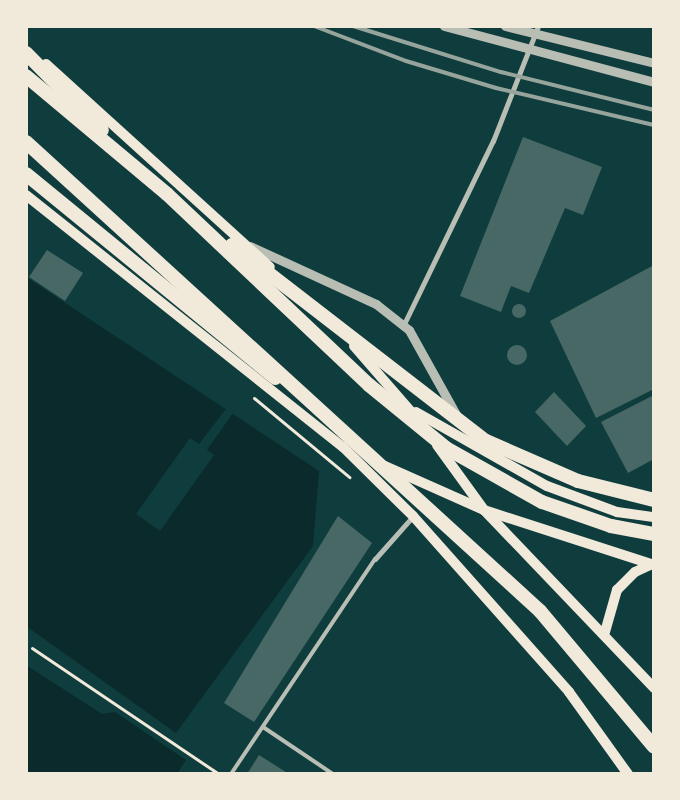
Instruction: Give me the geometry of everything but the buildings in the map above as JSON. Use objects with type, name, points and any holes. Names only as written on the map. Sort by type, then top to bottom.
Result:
[{"type":"highway","points":[[26,54],[167,194],[369,385],[446,448],[542,502],[611,526],[654,534]]},
{"type":"highway","points":[[26,76],[167,194],[486,441],[578,481],[654,500]]},
{"type":"highway","points":[[26,142],[425,502],[540,611],[595,672],[654,746]]},
{"type":"highway","points":[[26,174],[425,502]]},
{"type":"highway","points":[[595,672],[654,752]]},
{"type":"main road","points":[[26,47],[244,243],[381,372],[412,410],[484,510],[605,632],[654,688]]},
{"type":"main road","points":[[26,195],[343,447],[413,516],[569,692],[628,774]]},
{"type":"main road","points":[[412,410],[488,455],[547,486],[617,512],[654,517]]},
{"type":"main road","points":[[343,447],[484,510],[653,564]]},
{"type":"main road","points":[[605,632],[617,590],[635,572],[653,564]]},
{"type":"street","points":[[444,26],[530,53],[654,82]]},
{"type":"street","points":[[505,26],[537,30],[654,63]]},
{"type":"street","points":[[403,326],[493,142],[530,53],[537,30]]},
{"type":"street","points":[[244,243],[376,304],[403,326],[440,378],[459,419],[488,455]]},
{"type":"street","points":[[375,559],[413,516]]},
{"type":"lane","points":[[231,774],[375,559]]},
{"type":"lane","points":[[262,727],[333,774]]},
{"type":"path","points":[[246,391],[352,479]]},
{"type":"path","points":[[32,648],[220,774]]},
{"type":"water","points":[[26,277],[319,471],[313,546],[176,733],[26,626]]},
{"type":"water","points":[[26,665],[102,714],[115,712],[186,760],[177,774],[26,774]]},
{"type":"pier","points":[[226,409],[233,413],[207,450],[214,455],[160,531],[136,514],[190,438],[199,444]]},
{"type":"railway","points":[[314,26],[406,61],[496,88],[654,125]]},
{"type":"railway","points":[[353,26],[501,72],[654,110]]}]
